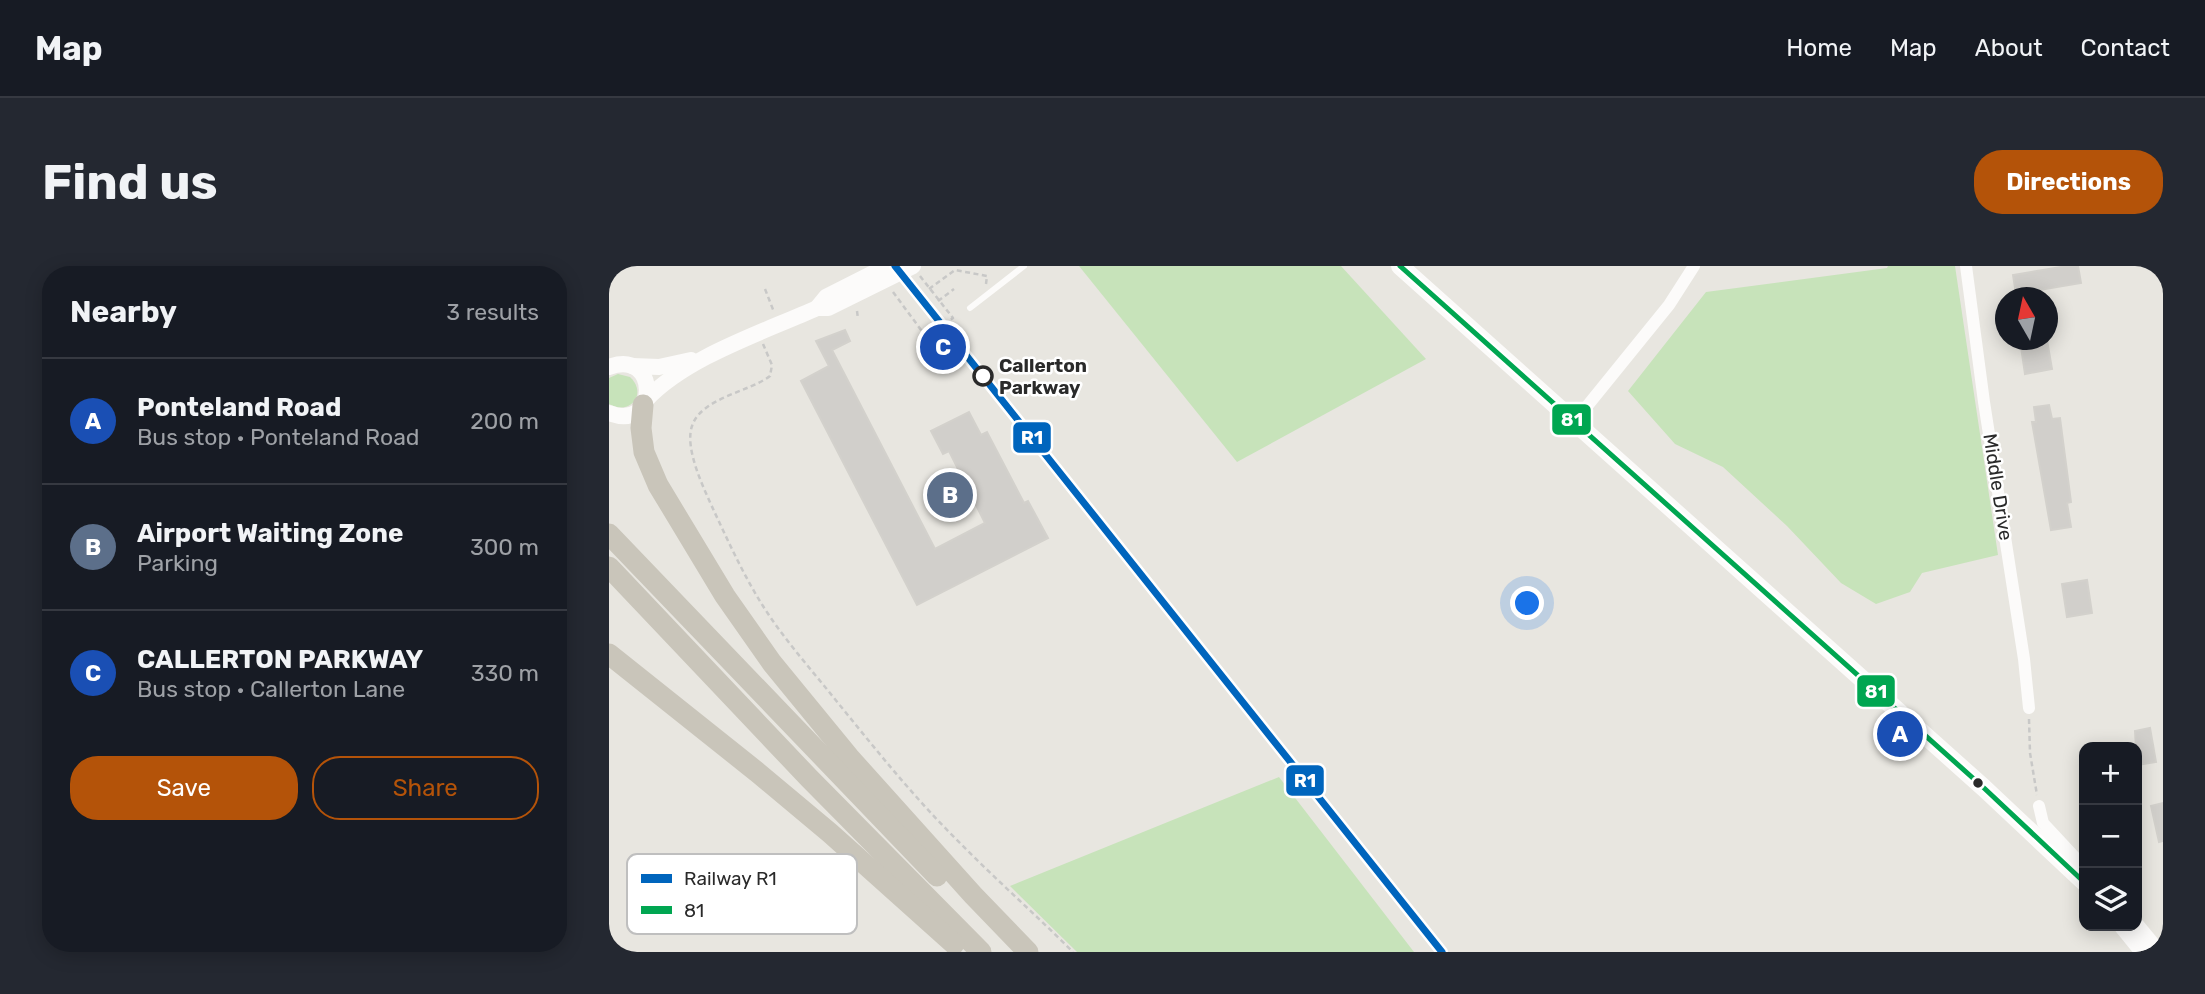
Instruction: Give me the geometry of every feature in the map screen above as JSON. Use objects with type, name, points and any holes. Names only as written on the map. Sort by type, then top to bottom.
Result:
[{"type":"highway","points":[[645,403],[641,428],[644,452],[658,485],[725,596],[772,663],[849,757],[1028,952]]},
{"type":"highway","points":[[609,534],[835,771],[1013,952]]},
{"type":"highway","points":[[609,567],[809,778],[981,952]]},
{"type":"highway","points":[[609,654],[757,772],[853,854]]},
{"type":"highway","points":[[857,857],[963,952]]},
{"type":"main road","points":[[1400,266],[1984,788],[2079,877]]},
{"type":"main road","points":[[2127,931],[2144,952]]},
{"type":"street","points":[[823,308],[826,297],[864,271],[887,266]]},
{"type":"street","points":[[1575,421],[1669,305],[1694,266]]},
{"type":"street","name":"Middle Drive","points":[[1966,266],[2029,708]]},
{"type":"street","points":[[609,414],[632,415],[671,378],[720,351],[914,268]]},
{"type":"street","points":[[609,367],[618,364],[651,368],[720,351]]},
{"type":"street","points":[[632,366],[644,377],[648,392],[645,403]]},
{"type":"street","points":[[2039,806],[2043,823],[2079,862]]},
{"type":"street","points":[[2142,929],[2161,952]]},
{"type":"lane","points":[[970,308],[1024,266]]},
{"type":"path","points":[[914,268],[953,318],[950,320]]},
{"type":"path","points":[[929,289],[955,270],[987,276],[986,288],[990,293]]},
{"type":"path","points":[[887,284],[927,338],[931,335]]},
{"type":"path","points":[[765,289],[779,325]]},
{"type":"path","points":[[938,301],[954,289]]},
{"type":"path","points":[[758,334],[771,361],[773,369],[770,376],[702,411],[693,422],[690,433],[693,456],[702,484],[733,552],[764,608],[785,637],[902,781],[954,837],[1073,952]]},
{"type":"path","points":[[2029,708],[2030,753],[2039,806]]},
{"type":"green space","points":[[1079,266],[1341,266],[1426,359],[1237,462]]},
{"type":"green space","points":[[1888,266],[1955,266],[1998,555],[1922,573],[1910,592],[1876,604],[1841,583],[1787,526],[1723,467],[1675,444],[1628,391],[1706,292]]},
{"type":"green space","points":[[618,374],[630,377],[637,390],[634,401],[624,407],[609,404],[609,378]]},
{"type":"green space","points":[[1279,777],[1414,952],[1077,952],[1010,886]]},
{"type":"building","points":[[2078,266],[2081,283],[2057,287],[2015,287],[2013,275]]},
{"type":"building","points":[[845,330],[850,341],[832,350],[935,549],[985,523],[949,451],[943,454],[931,431],[969,412],[981,435],[987,432],[1024,503],[1028,501],[1048,538],[917,605],[801,381],[829,366],[816,341]]},
{"type":"building","points":[[2021,350],[2049,350],[2052,369],[2025,374]]},
{"type":"building","points":[[2049,405],[2052,419],[2060,418],[2071,502],[2067,503],[2071,527],[2051,530],[2032,422],[2036,422],[2034,407]]},
{"type":"building","points":[[2087,580],[2092,613],[2067,617],[2062,584]]},
{"type":"building","points":[[2150,728],[2156,762],[2142,764],[2142,742],[2136,742],[2135,731]]},
{"type":"building","points":[[2163,803],[2163,841],[2159,842],[2151,806]]},
{"type":"rail line","name":"R1","points":[[895,266],[1442,952]]},
{"type":"transit line","name":"81","points":[[1400,266],[1984,788],[2079,877]]},
{"type":"place","name":"CALLERTON PARKWAY","points":[[943,347]]},
{"type":"place","name":"Callerton Parkway","points":[[983,376]]},
{"type":"place","name":"Airport Waiting Zone","points":[[950,495]]},
{"type":"place","name":"Ponteland Road","points":[[1900,734]]}]
